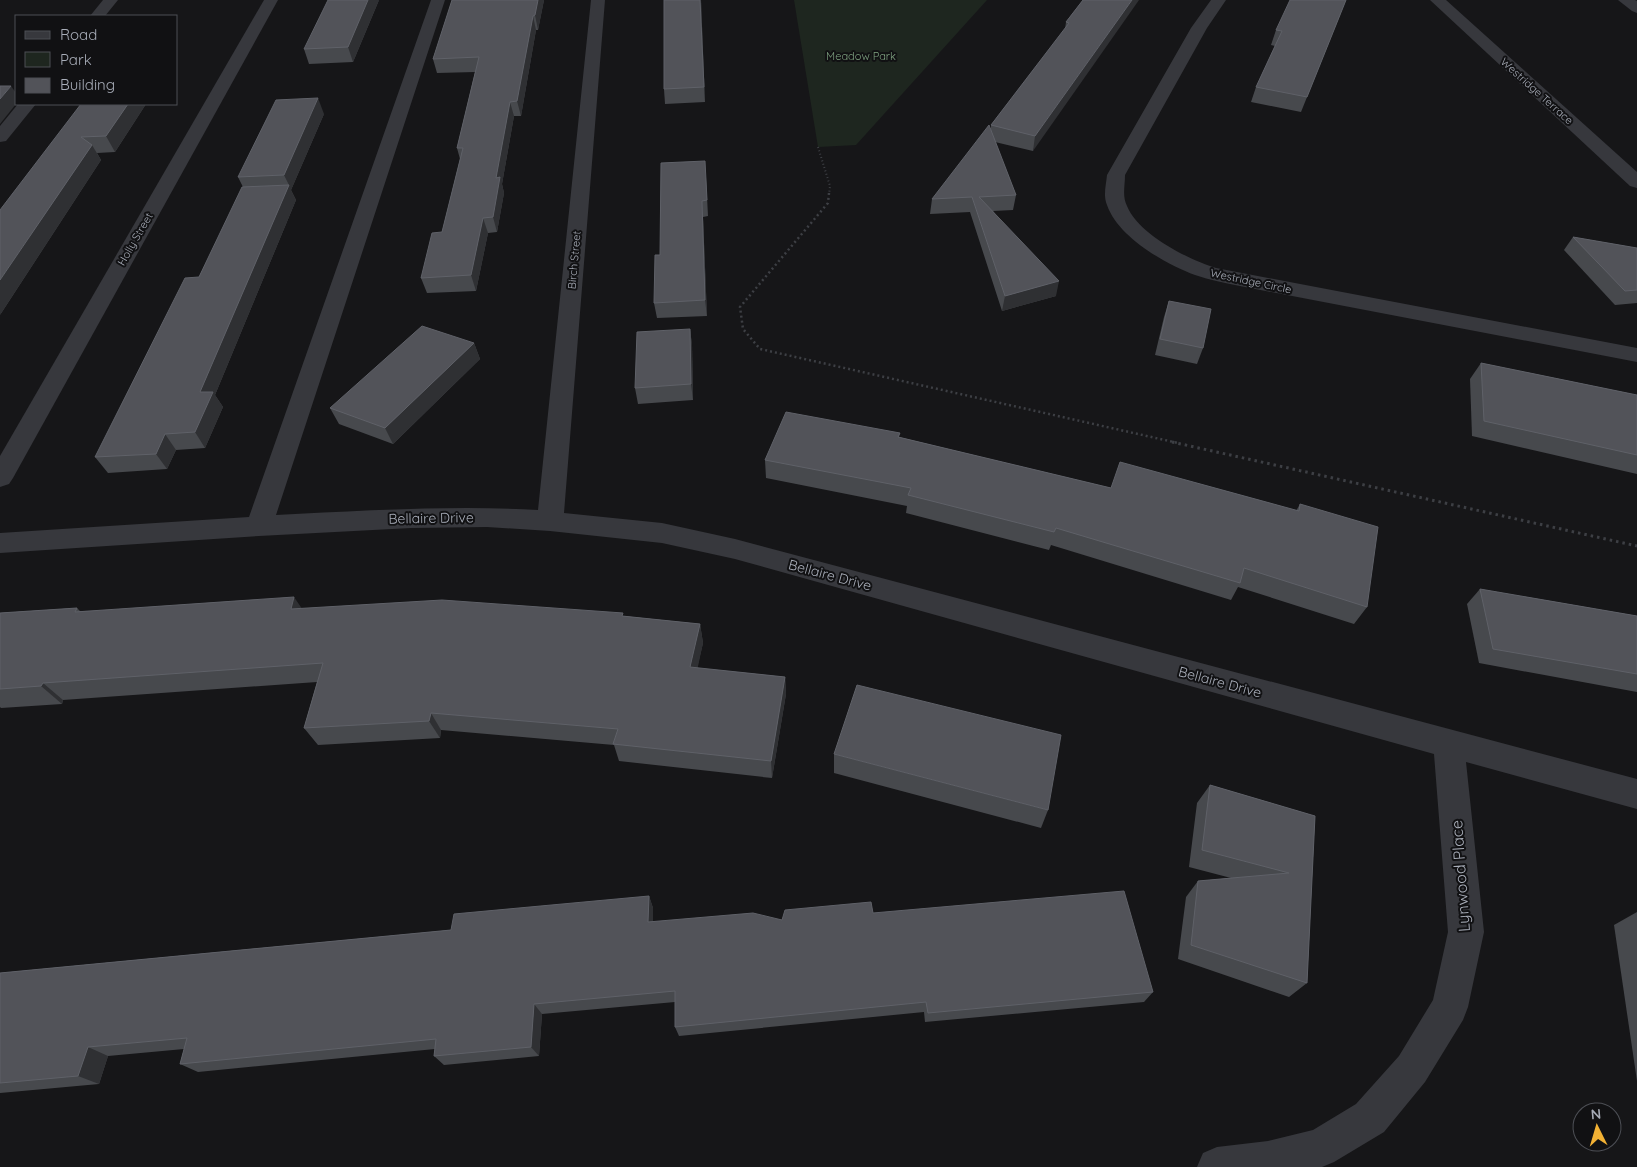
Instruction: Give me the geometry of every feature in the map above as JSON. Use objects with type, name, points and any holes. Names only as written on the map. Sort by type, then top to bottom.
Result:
[{"type":"street","points":[[99,15],[111,0]]},
{"type":"street","name":"Holly Street","points":[[0,478],[271,0]]},
{"type":"street","points":[[259,526],[438,0]]},
{"type":"street","name":"Birch Street","points":[[550,521],[598,0]]},
{"type":"street","name":"Westridge Circle","points":[[1219,0],[1199,28],[1116,175],[1114,196],[1122,214],[1137,231],[1160,249],[1199,269],[1240,280],[1637,355]]},
{"type":"street","name":"Westridge Terrace","points":[[1437,0],[1637,182]]},
{"type":"street","points":[[1625,0],[1637,8]]},
{"type":"street","points":[[0,137],[26,105]]},
{"type":"street","name":"Bellaire Drive","points":[[0,543],[410,518],[487,517],[662,532],[735,549],[1637,794]]},
{"type":"street","name":"Lynwood Place","points":[[1217,1167],[1268,1162],[1320,1148],[1370,1118],[1412,1068],[1450,1007],[1466,932],[1449,744]]},
{"type":"path","points":[[818,148],[830,186],[828,203],[740,307],[743,329],[760,349],[1637,546]]},
{"type":"green space","name":"Meadow Park","points":[[794,0],[987,0],[856,145],[818,147]]},
{"type":"building","points":[[328,0],[368,0],[348,47],[304,49]]},
{"type":"building","points":[[452,0],[538,0],[535,15],[533,16],[517,101],[510,102],[496,178],[500,177],[493,217],[483,218],[471,275],[421,278],[432,233],[442,232],[463,148],[457,148],[479,57],[433,59]]},
{"type":"building","points":[[664,0],[700,0],[704,87],[664,89]]},
{"type":"building","points":[[1083,0],[1132,0],[1035,136],[991,125],[1069,23],[1066,22]]},
{"type":"building","points":[[1290,0],[1346,0],[1307,97],[1256,87],[1282,31],[1276,30]]},
{"type":"building","points":[[0,86],[11,86],[0,99]]},
{"type":"building","points":[[318,98],[284,175],[238,177],[276,100]]},
{"type":"building","points":[[80,105],[127,105],[106,136],[81,137],[92,145],[0,280],[0,210]]},
{"type":"building","points":[[989,125],[1016,195],[979,197],[1059,281],[1005,296],[972,197],[932,199]]},
{"type":"building","points":[[705,161],[707,200],[702,201],[705,300],[654,303],[655,255],[660,255],[661,163]]},
{"type":"building","points":[[289,185],[200,392],[213,392],[195,432],[165,434],[156,454],[95,457],[185,278],[199,277],[242,187]]},
{"type":"building","points":[[1573,237],[1637,248],[1637,290],[1625,291]]},
{"type":"building","points":[[1169,301],[1211,309],[1203,348],[1160,339]]},
{"type":"building","points":[[422,326],[474,343],[385,428],[330,408]]},
{"type":"building","points":[[690,329],[691,384],[635,388],[637,332]]},
{"type":"building","points":[[1481,363],[1637,395],[1637,455],[1484,421]]},
{"type":"building","points":[[786,412],[900,433],[898,437],[1111,488],[1120,462],[1299,511],[1300,504],[1378,527],[1367,607],[1244,568],[1240,583],[1056,528],[1054,532],[908,495],[911,488],[765,460]]},
{"type":"building","points":[[1480,589],[1637,616],[1637,674],[1493,649]]},
{"type":"building","points":[[294,597],[291,609],[442,600],[623,613],[622,616],[700,624],[690,667],[785,677],[771,761],[613,744],[618,729],[431,713],[429,721],[304,728],[323,663],[43,683],[41,686],[0,689],[0,613],[77,608],[75,612]]},
{"type":"building","points":[[857,685],[1061,735],[1048,810],[834,754]]},
{"type":"building","points":[[1210,785],[1315,816],[1307,983],[1191,945],[1198,881],[1289,873],[1202,850]]},
{"type":"building","points":[[1124,891],[1153,992],[928,1013],[926,1002],[675,1027],[675,991],[534,1004],[531,1047],[434,1056],[436,1039],[180,1064],[187,1038],[88,1047],[78,1076],[0,1083],[0,973],[451,930],[454,914],[649,896],[648,922],[753,913],[782,920],[785,910],[871,902],[873,913]]}]
